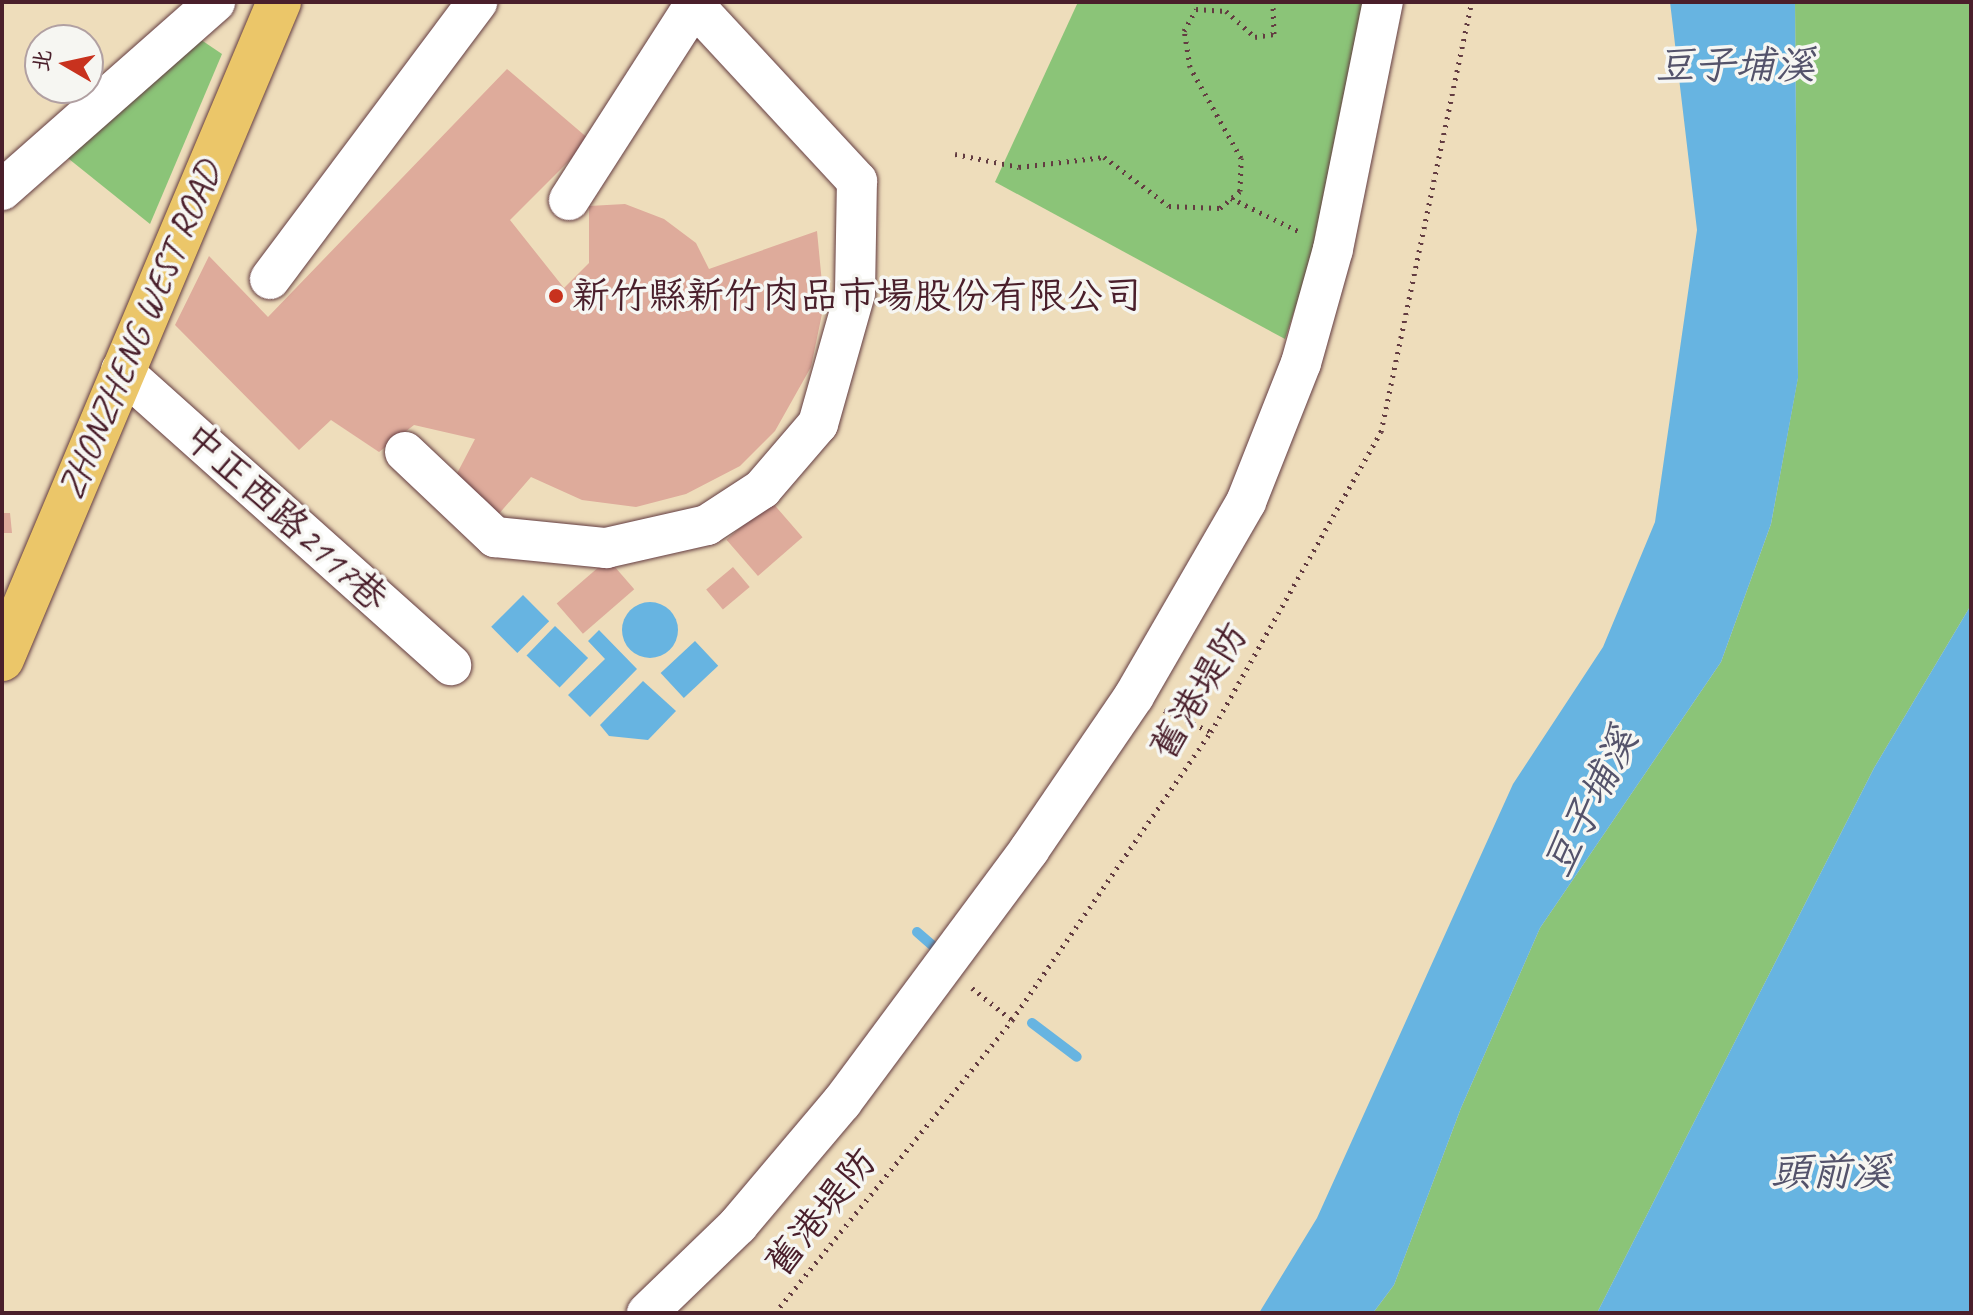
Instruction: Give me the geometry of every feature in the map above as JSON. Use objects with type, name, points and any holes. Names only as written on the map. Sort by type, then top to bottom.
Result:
[{"type":"main road","name":"ZHONZHENG WEST ROAD","points":[[2,659],[121,370],[279,2]]},
{"type":"street","points":[[2,190],[215,2]]},
{"type":"street","points":[[270,279],[477,2]]},
{"type":"street","points":[[647,1313],[738,1225],[842,1102],[1134,696],[1246,502],[1301,363],[1333,249],[1383,2]]},
{"type":"street","points":[[405,452],[495,537],[606,548],[707,525],[762,489],[818,424],[855,293],[857,181],[692,3],[569,200]]},
{"type":"street","name":"中正西路2117巷","points":[[121,370],[451,665]]},
{"type":"path","points":[[955,154],[1019,167],[1104,157],[1169,206],[1220,208],[1240,191],[1241,158],[1190,67],[1184,31],[1196,9],[1226,11],[1255,37],[1274,34],[1273,2]]},
{"type":"path","name":"舊港堤防","points":[[775,1313],[1012,1020],[1211,732],[1381,432],[1472,2]]},
{"type":"path","points":[[1231,198],[1333,249]]},
{"type":"path","points":[[1134,696],[1211,732]]},
{"type":"path","points":[[943,964],[1012,1020]]},
{"type":"green space","points":[[1078,2],[1369,2],[1326,215],[1285,339],[995,182]]},
{"type":"green space","points":[[1795,2],[1971,2],[1971,605],[1874,768],[1597,1313],[1373,1313],[1394,1285],[1461,1108],[1540,928],[1721,662],[1771,524],[1798,377]]},
{"type":"green space","points":[[185,29],[222,54],[150,224],[59,151]]},
{"type":"water","name":"豆子埔溪","points":[[1670,2],[1795,2],[1798,378],[1771,524],[1721,662],[1540,928],[1461,1108],[1394,1285],[1373,1313],[1259,1313],[1317,1218],[1513,784],[1603,647],[1655,522],[1697,230]]},
{"type":"water","points":[[523,595],[549,621],[517,653],[491,627]]},
{"type":"water","points":[[650,602],[670,610],[678,630],[670,650],[650,658],[630,650],[622,630],[630,610]]},
{"type":"water","name":"頭前溪","points":[[1971,605],[1971,1313],[1597,1313],[1874,768]]},
{"type":"water","points":[[555,626],[588,658],[560,687],[527,655]]},
{"type":"water","points":[[599,630],[637,669],[590,717],[568,695],[605,659],[588,641]]},
{"type":"water","points":[[695,641],[718,666],[684,698],[661,673]]},
{"type":"water","points":[[643,681],[676,711],[648,740],[609,736],[600,725]]},
{"type":"building","name":"新竹縣新竹肉品市場股份有限公司","points":[[507,69],[590,140],[510,220],[564,288],[589,263],[589,206],[625,204],[664,219],[696,243],[709,269],[817,231],[824,304],[811,367],[775,431],[740,466],[686,494],[636,507],[582,500],[531,477],[497,516],[452,483],[475,439],[414,425],[379,452],[331,420],[299,450],[175,325],[209,256],[268,317]]},
{"type":"building","points":[[771,501],[802,537],[758,576],[726,540]]},
{"type":"building","points":[[2,513],[10,513],[12,533],[2,533]]},
{"type":"building","points":[[608,559],[634,589],[583,634],[557,604]]},
{"type":"building","points":[[733,567],[750,587],[723,609],[706,589]]},
{"type":"waterway","points":[[917,932],[932,945]]},
{"type":"waterway","points":[[1032,1023],[1077,1057]]},
{"type":"place","name":"新竹縣新竹肉品市場股份有限公司","points":[[556,296]]}]
